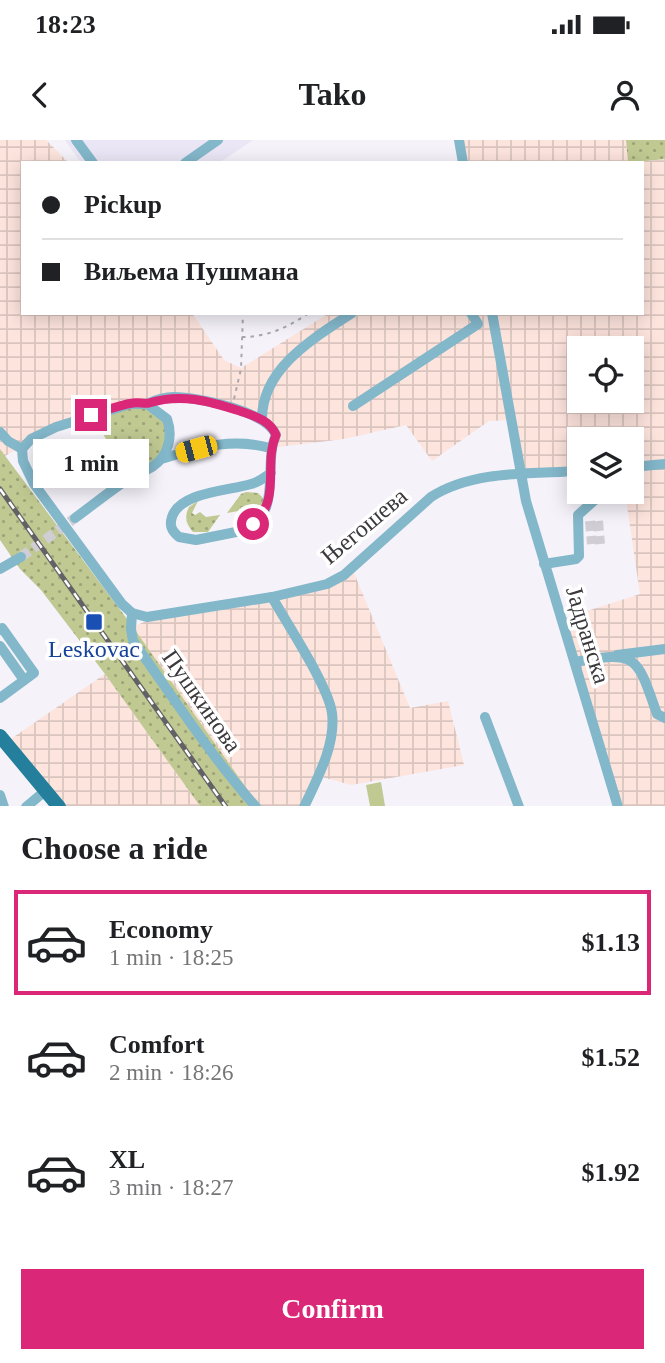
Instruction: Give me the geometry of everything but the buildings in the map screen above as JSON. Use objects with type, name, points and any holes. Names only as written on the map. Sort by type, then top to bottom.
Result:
[{"type":"main road","points":[[0,736],[57,806]]},
{"type":"street","points":[[76,140],[92,161]]},
{"type":"street","points":[[188,161],[218,140]]},
{"type":"street","points":[[459,140],[463,161]]},
{"type":"street","points":[[262,419],[262,406],[279,371],[306,343],[349,315]]},
{"type":"street","points":[[472,315],[478,324]]},
{"type":"street","points":[[353,406],[492,315]]},
{"type":"street","name":"Јадранска","points":[[492,315],[526,501],[618,806]]},
{"type":"street","points":[[147,404],[171,397],[194,398],[262,419],[273,428],[276,435],[270,448],[271,473],[270,499],[266,511],[248,528],[195,540],[179,537],[171,527],[173,514],[188,499],[254,484],[271,473]]},
{"type":"street","points":[[22,449],[31,439],[56,427],[136,402],[147,404],[167,419],[168,449],[161,459],[130,477],[75,518]]},
{"type":"street","points":[[0,432],[8,441],[22,449],[26,470],[122,604],[132,613]]},
{"type":"street","points":[[161,459],[217,444],[242,442],[270,448]]},
{"type":"street","points":[[644,466],[665,464]]},
{"type":"street","name":"Његошева","points":[[132,613],[155,617],[272,597],[327,584],[344,575],[446,487],[473,480],[567,472]]},
{"type":"street","points":[[544,564],[576,559],[579,556],[578,515],[590,504]]},
{"type":"street","points":[[0,569],[21,557]]},
{"type":"street","points":[[272,597],[323,688],[332,712],[329,745],[304,806]]},
{"type":"street","name":"Пушкинова","points":[[132,613],[133,641],[193,727],[255,806]]},
{"type":"street","points":[[0,629],[2,628],[34,673],[0,698]]},
{"type":"street","points":[[0,646],[24,680]]},
{"type":"street","points":[[575,662],[665,649]]},
{"type":"street","points":[[610,656],[626,659],[638,667],[658,715],[665,719]]},
{"type":"street","points":[[485,717],[519,806]]},
{"type":"street","points":[[27,806],[45,791]]},
{"type":"path","points":[[232,408],[241,369],[243,315]]},
{"type":"path","points":[[241,337],[261,337],[288,327],[306,315]]},
{"type":"shaded area","points":[[0,140],[46,140],[67,161],[21,161],[21,315],[193,315],[224,360],[241,368],[326,315],[644,315],[644,161],[665,159],[665,806],[618,806],[562,619],[640,594],[627,504],[644,504],[644,427],[567,427],[567,472],[521,475],[512,420],[489,421],[432,461],[406,425],[344,439],[270,448],[273,428],[194,398],[136,402],[26,444],[5,456],[0,449]]},
{"type":"shaded area","points":[[65,140],[253,140],[222,161],[80,161]]},
{"type":"shaded area","points":[[459,140],[626,140],[628,161],[463,161]]},
{"type":"shaded area","points":[[352,568],[410,708],[448,701],[464,765],[351,785],[318,776],[304,806],[259,806],[133,627],[155,617],[315,588]]},
{"type":"shaded area","points":[[105,674],[200,806],[58,806],[5,743]]},
{"type":"green space","points":[[626,140],[665,140],[665,159],[628,161]]},
{"type":"green space","points":[[136,402],[169,426],[161,459],[130,477],[91,415]]},
{"type":"green space","points":[[0,449],[133,627],[259,806],[200,806],[105,674],[41,590],[20,569],[0,540]]},
{"type":"green space","points":[[258,493],[263,498],[263,510],[247,524],[244,510],[227,513],[241,494]]},
{"type":"green space","points":[[198,501],[192,513],[195,515],[200,512],[206,517],[220,515],[208,532],[193,532],[187,523],[189,507]]},
{"type":"green space","points":[[381,782],[385,806],[370,806],[366,785]]},
{"type":"tunnel","points":[[21,557],[75,518]]},
{"type":"tunnel","points":[[590,521],[592,544]]},
{"type":"tunnel","points":[[598,521],[600,544]]},
{"type":"railway","points":[[0,489],[225,806]]},
{"type":"place","name":"Leskovac","points":[[94,622]]},
{"type":"route","points":[[91,415],[136,402],[147,404],[171,397],[194,398],[262,419],[273,428],[276,435],[270,448],[270,499],[266,511],[253,524]]}]
